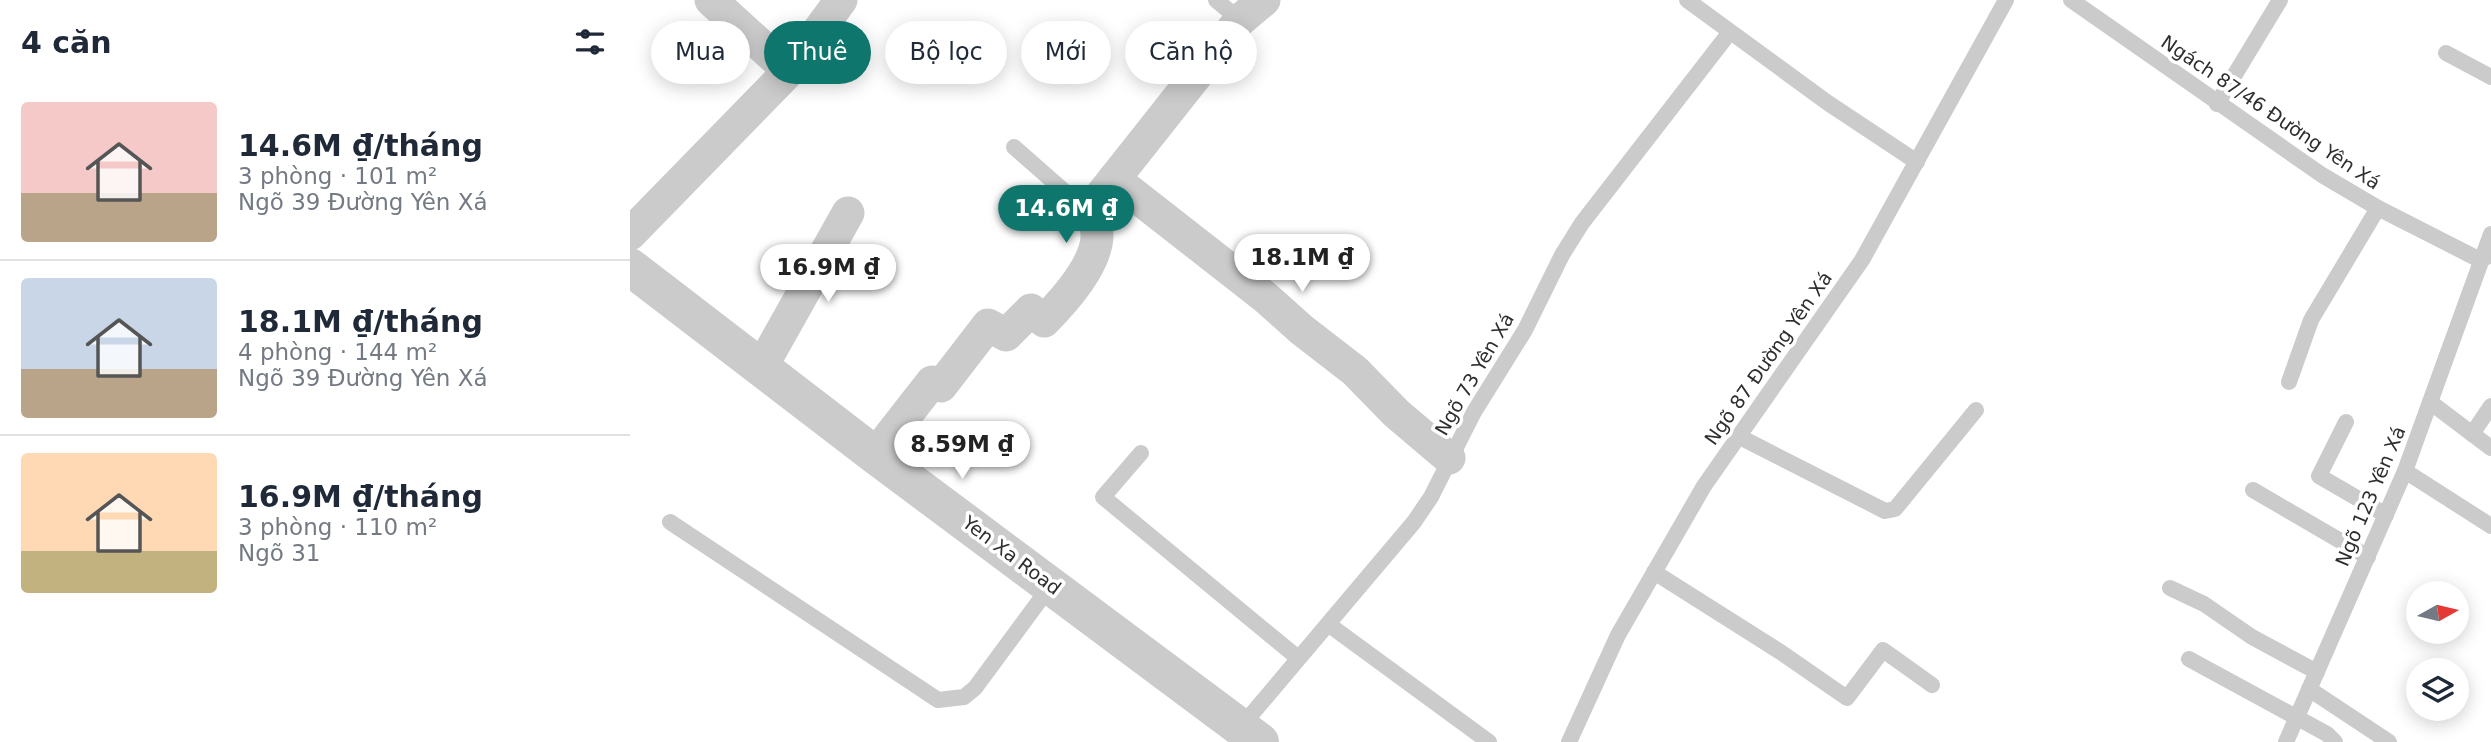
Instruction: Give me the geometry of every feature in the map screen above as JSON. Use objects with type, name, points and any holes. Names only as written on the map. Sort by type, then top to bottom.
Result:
[{"type":"street","points":[[711,0],[764,48]]},
{"type":"street","points":[[826,21],[841,0]]},
{"type":"street","points":[[875,455],[932,382],[941,386],[988,325],[1006,335],[1031,310],[1044,321],[1069,294],[1094,251],[1096,225],[1088,212],[1240,7]]},
{"type":"street","points":[[630,234],[776,84]]},
{"type":"street","points":[[1114,179],[1255,289],[1355,372],[1396,412],[1450,458]]},
{"type":"street","points":[[761,368],[848,213]]},
{"type":"street","name":"Yen Xa Road","points":[[630,267],[875,455],[1250,735]]},
{"type":"lane","points":[[1687,0],[1828,103],[1917,162]]},
{"type":"lane","name":"Ngõ 87 Đường Yên Xá","points":[[1569,742],[1618,635],[1704,486],[1862,260],[2006,0]]},
{"type":"lane","name":"Ngách 87/46 Đường Yên Xá","points":[[2071,0],[2322,175],[2378,208],[2485,259]]},
{"type":"lane","points":[[2217,104],[2280,0]]},
{"type":"lane","name":"Ngõ 73 Yên Xá","points":[[1250,735],[1298,658],[1414,522],[1431,496],[1474,412],[1525,330],[1562,255],[1582,223],[1730,32]]},
{"type":"lane","points":[[2446,53],[2491,77]]},
{"type":"lane","points":[[1014,147],[1088,212]]},
{"type":"lane","points":[[2288,382],[2311,320],[2378,208]]},
{"type":"lane","name":"Ngõ 123 Yên Xá","points":[[2286,742],[2405,471],[2485,259],[2491,234]]},
{"type":"lane","points":[[2430,402],[2491,448]]},
{"type":"lane","points":[[2472,434],[2491,406]]},
{"type":"lane","points":[[1738,436],[1885,511],[1895,509],[1976,410]]},
{"type":"lane","points":[[2346,422],[2319,475],[2386,515]]},
{"type":"lane","points":[[1141,453],[1103,497],[1298,658]]},
{"type":"lane","points":[[2405,471],[2491,526]]},
{"type":"lane","points":[[2253,491],[2368,557]]},
{"type":"lane","points":[[670,522],[938,700],[964,696],[975,688],[1051,585]]},
{"type":"lane","points":[[1654,572],[1782,653],[1847,698],[1883,650],[1932,685]]},
{"type":"lane","points":[[2169,589],[2204,604],[2252,636],[2317,672]]},
{"type":"lane","points":[[1328,624],[1489,742]]},
{"type":"lane","points":[[2189,659],[2327,734],[2335,742]]},
{"type":"lane","points":[[2309,690],[2389,742]]}]
